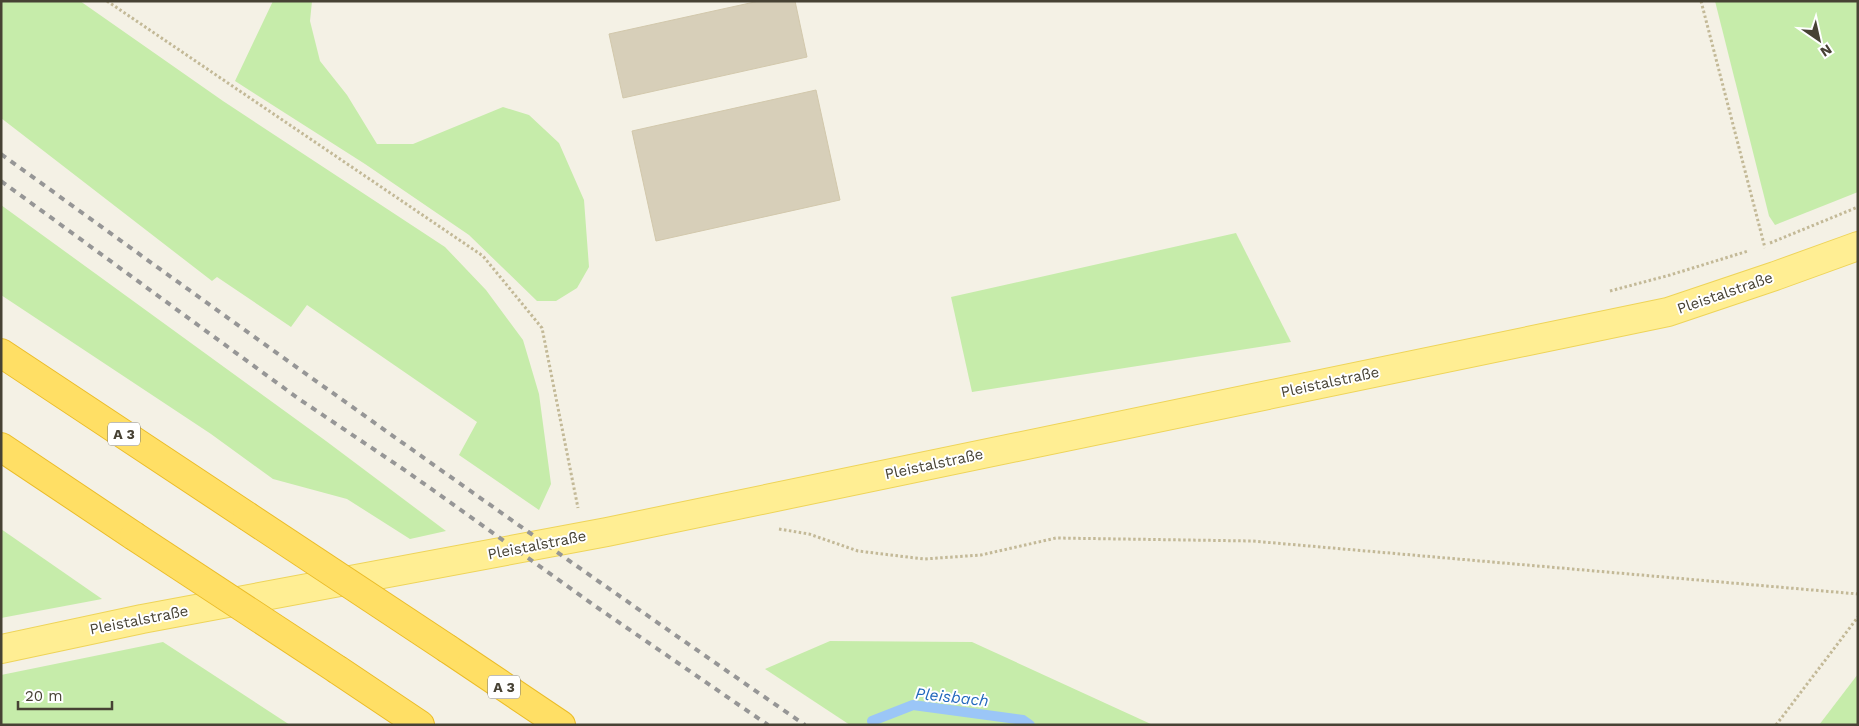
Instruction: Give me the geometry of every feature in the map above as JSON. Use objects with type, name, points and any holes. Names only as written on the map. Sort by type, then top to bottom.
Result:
[{"type":"highway","name":"A 3","points":[[1,353],[561,725]]},
{"type":"highway","points":[[1,447],[420,725]]},
{"type":"main road","name":"Pleistalstraße","points":[[1,649],[142,619],[607,532],[1668,312],[1858,246]]},
{"type":"path","points":[[107,1],[483,256],[542,328],[578,508],[607,532]]},
{"type":"path","points":[[1702,1],[1764,246],[1775,276]]},
{"type":"path","points":[[1764,246],[1858,208]]},
{"type":"path","points":[[1606,292],[1755,249]]},
{"type":"path","points":[[570,510],[588,506]]},
{"type":"path","points":[[774,528],[809,534],[858,551],[924,559],[981,555],[1056,538],[1252,541],[1858,594]]},
{"type":"path","points":[[1776,725],[1858,617]]},
{"type":"green space","points":[[1,1],[80,1],[223,101],[445,247],[486,290],[523,340],[539,394],[551,484],[539,510],[459,455],[477,422],[307,305],[291,327],[217,277],[212,281],[1,118]]},
{"type":"green space","points":[[273,1],[312,1],[310,21],[320,61],[347,95],[377,144],[413,144],[503,107],[529,115],[559,143],[584,200],[589,267],[577,288],[556,301],[537,301],[469,235],[365,164],[235,81]]},
{"type":"green space","points":[[1715,1],[1858,1],[1858,192],[1775,225],[1769,216]]},
{"type":"green space","points":[[1,205],[326,441],[446,531],[410,539],[347,499],[273,479],[211,434],[1,295]]},
{"type":"green space","points":[[1236,233],[1291,342],[972,392],[951,297]]},
{"type":"green space","points":[[1,529],[102,599],[1,618]]},
{"type":"green space","points":[[830,641],[972,642],[1153,725],[850,725],[765,669]]},
{"type":"green space","points":[[163,642],[290,725],[1,725],[1,675]]},
{"type":"green space","points":[[1858,674],[1858,725],[1819,725]]},
{"type":"building","points":[[759,1],[795,1],[807,57],[623,98],[609,34]]},
{"type":"building","points":[[816,90],[840,200],[656,241],[632,131]]},
{"type":"waterway","name":"Pleisbach","points":[[872,721],[913,705],[1023,720],[1030,725]]},
{"type":"railway","points":[[1,154],[401,442],[805,725]]},
{"type":"railway","points":[[1,181],[299,399],[409,473],[598,608],[768,725]]}]
